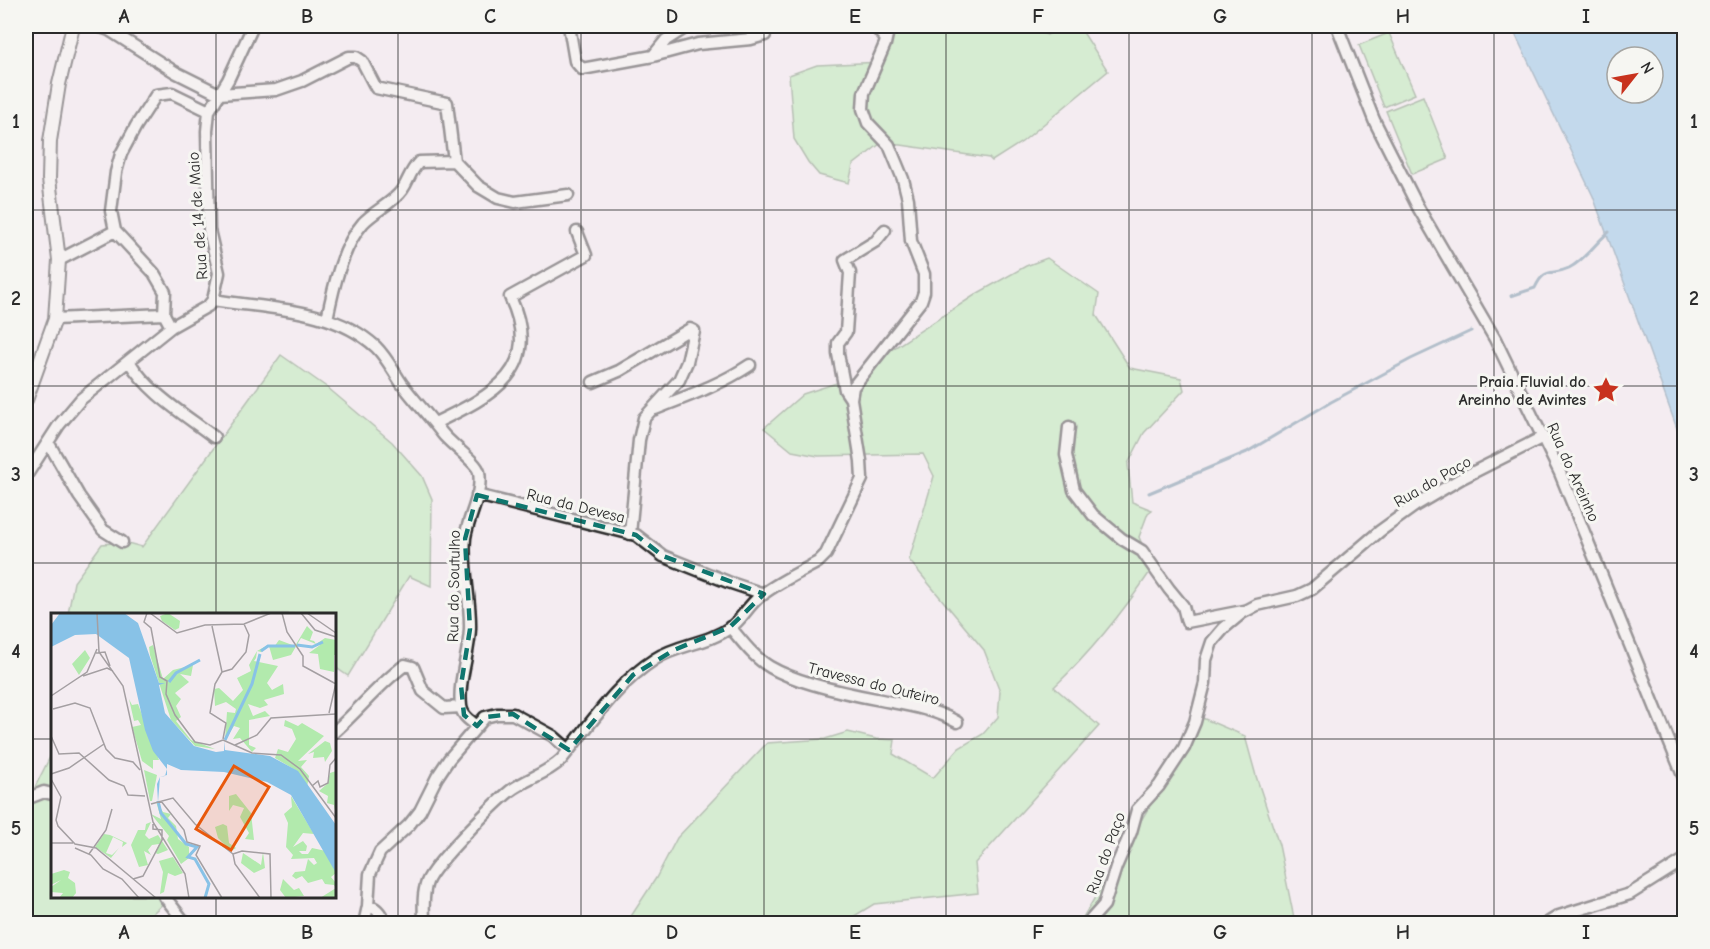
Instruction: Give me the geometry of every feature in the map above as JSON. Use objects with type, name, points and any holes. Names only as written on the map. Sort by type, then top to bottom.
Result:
[{"type":"street","points":[[26,400],[55,319],[58,260],[49,179],[50,141],[59,84],[73,26]]},
{"type":"street","points":[[97,26],[109,30],[175,72],[219,94],[276,90],[302,81],[349,57],[356,57],[362,61],[376,88],[447,103],[454,161],[478,186],[498,198],[515,202],[568,195]]},
{"type":"street","name":"Rua de 14 de Maio","points":[[26,476],[59,425],[81,399],[171,327],[208,306],[213,300],[219,273],[209,230],[207,130],[209,111],[228,80],[253,26]]},
{"type":"street","points":[[569,26],[575,61],[582,69],[653,56],[698,44],[751,39],[765,35]]},
{"type":"street","points":[[653,56],[666,40],[688,26]]},
{"type":"street","points":[[873,26],[886,39]]},
{"type":"street","points":[[424,924],[426,884],[431,874],[510,791],[553,767],[633,675],[655,659],[730,627],[744,615],[757,598],[818,562],[826,554],[862,479],[851,399],[853,387],[921,302],[924,292],[924,274],[911,241],[908,199],[900,169],[889,145],[868,123],[863,108],[864,93],[889,26]]},
{"type":"street","name":"Rua do Areinho","points":[[1337,26],[1379,130],[1419,209],[1494,339],[1560,473],[1684,778]]},
{"type":"street","points":[[171,327],[164,314],[165,292],[154,273],[116,231],[111,211],[121,154],[156,95],[172,93],[209,111]]},
{"type":"street","points":[[327,319],[334,284],[355,235],[364,223],[402,190],[410,172],[419,162],[454,161]]},
{"type":"street","points":[[851,399],[845,390],[838,354],[838,343],[846,332],[850,273],[845,260],[876,241],[885,230]]},
{"type":"street","points":[[58,260],[116,231]]},
{"type":"street","points":[[435,423],[459,411],[508,377],[519,359],[522,341],[518,314],[510,297],[586,255],[577,232]]},
{"type":"street","name":"Rua do Soutulho","points":[[213,300],[309,314],[345,327],[375,346],[387,359],[417,404],[450,443],[476,466],[479,472],[477,495],[465,539],[470,629],[461,685],[461,707]]},
{"type":"street","points":[[55,319],[164,314]]},
{"type":"street","points":[[593,382],[619,371],[690,329],[694,331],[687,362],[679,380],[644,418],[639,440],[630,534]]},
{"type":"street","points":[[129,361],[137,375],[152,389],[214,437]]},
{"type":"street","points":[[649,412],[706,390],[750,366]]},
{"type":"street","name":"Rua do Paço","points":[[1069,427],[1066,456],[1074,490],[1093,515],[1122,539],[1142,551],[1183,606],[1187,622],[1249,609],[1266,602],[1297,596],[1312,589],[1380,531],[1416,505],[1462,478],[1543,437]]},
{"type":"street","points":[[48,442],[79,496],[103,530],[122,542]]},
{"type":"street","name":"Rua da Devesa","points":[[477,495],[636,535],[663,556],[764,594]]},
{"type":"street","name":"Rua do Paço","points":[[1087,924],[1104,905],[1137,810],[1159,786],[1184,748],[1196,722],[1205,683],[1206,660],[1212,642],[1224,628],[1249,609]]},
{"type":"street","name":"Travessa do Outeiro","points":[[730,627],[745,646],[769,667],[800,681],[912,706],[946,716],[957,722]]},
{"type":"street","points":[[336,730],[386,679],[405,664],[413,667],[423,691],[444,708],[461,707],[464,715],[477,726]]},
{"type":"street","points":[[364,924],[368,906],[370,874],[380,852],[409,825],[420,811],[449,759],[485,717],[513,714],[553,736],[569,750]]},
{"type":"street","points":[[26,799],[44,792],[51,794]]},
{"type":"street","points":[[1546,924],[1559,916],[1630,894],[1684,860]]},
{"type":"street","points":[[165,898],[186,924]]},
{"type":"street","points":[[368,906],[378,911],[384,924]]},
{"type":"highlighted area","points":[[477,495],[636,535],[663,556],[764,594],[730,627],[674,650],[633,675],[569,750],[513,714],[485,717],[477,726],[464,715],[461,685],[470,629],[465,539]]},
{"type":"green space","points":[[891,26],[1027,26],[1047,35],[1064,26],[1079,26],[1108,71],[1022,142],[992,161],[989,158],[880,144],[853,165],[849,183],[819,175],[794,139],[789,75],[817,65],[882,62],[894,31]]},
{"type":"green space","points":[[1389,33],[1415,94],[1384,107],[1359,45]]},
{"type":"green space","points":[[1423,96],[1448,159],[1412,174],[1386,111]]},
{"type":"green space","points":[[1047,258],[1099,294],[1096,315],[1130,368],[1181,378],[1184,390],[1144,433],[1128,464],[1132,502],[1152,510],[1148,513],[1139,537],[1152,569],[1106,631],[1054,687],[1099,726],[975,863],[978,893],[874,904],[843,923],[626,924],[656,878],[677,838],[767,743],[825,739],[848,732],[876,739],[895,740],[893,754],[933,778],[959,748],[983,734],[998,717],[1000,691],[984,650],[909,560],[934,476],[923,454],[818,456],[792,451],[764,428],[803,394],[852,378],[978,293],[1026,266]]},
{"type":"green space","points":[[281,355],[328,388],[392,442],[422,476],[432,499],[431,586],[409,576],[348,676],[336,668],[336,613],[68,613],[74,582],[102,544],[124,542],[142,547]]},
{"type":"green space","points":[[1200,717],[1245,736],[1279,845],[1295,923],[1079,924],[1197,727]]},
{"type":"green space","points":[[51,755],[51,898],[168,899],[142,923],[26,924],[26,794],[34,789]]},
{"type":"water","points":[[1513,26],[1684,26],[1684,448],[1593,196]]},
{"type":"waterway","points":[[1511,296],[1535,288],[1546,274],[1575,265],[1609,232]]},
{"type":"waterway","points":[[1149,493],[1247,452],[1331,402],[1411,359],[1471,331]]},
{"type":"place","name":"Praia Fluvial do Areinho de Avintes","points":[[1606,390]]}]
